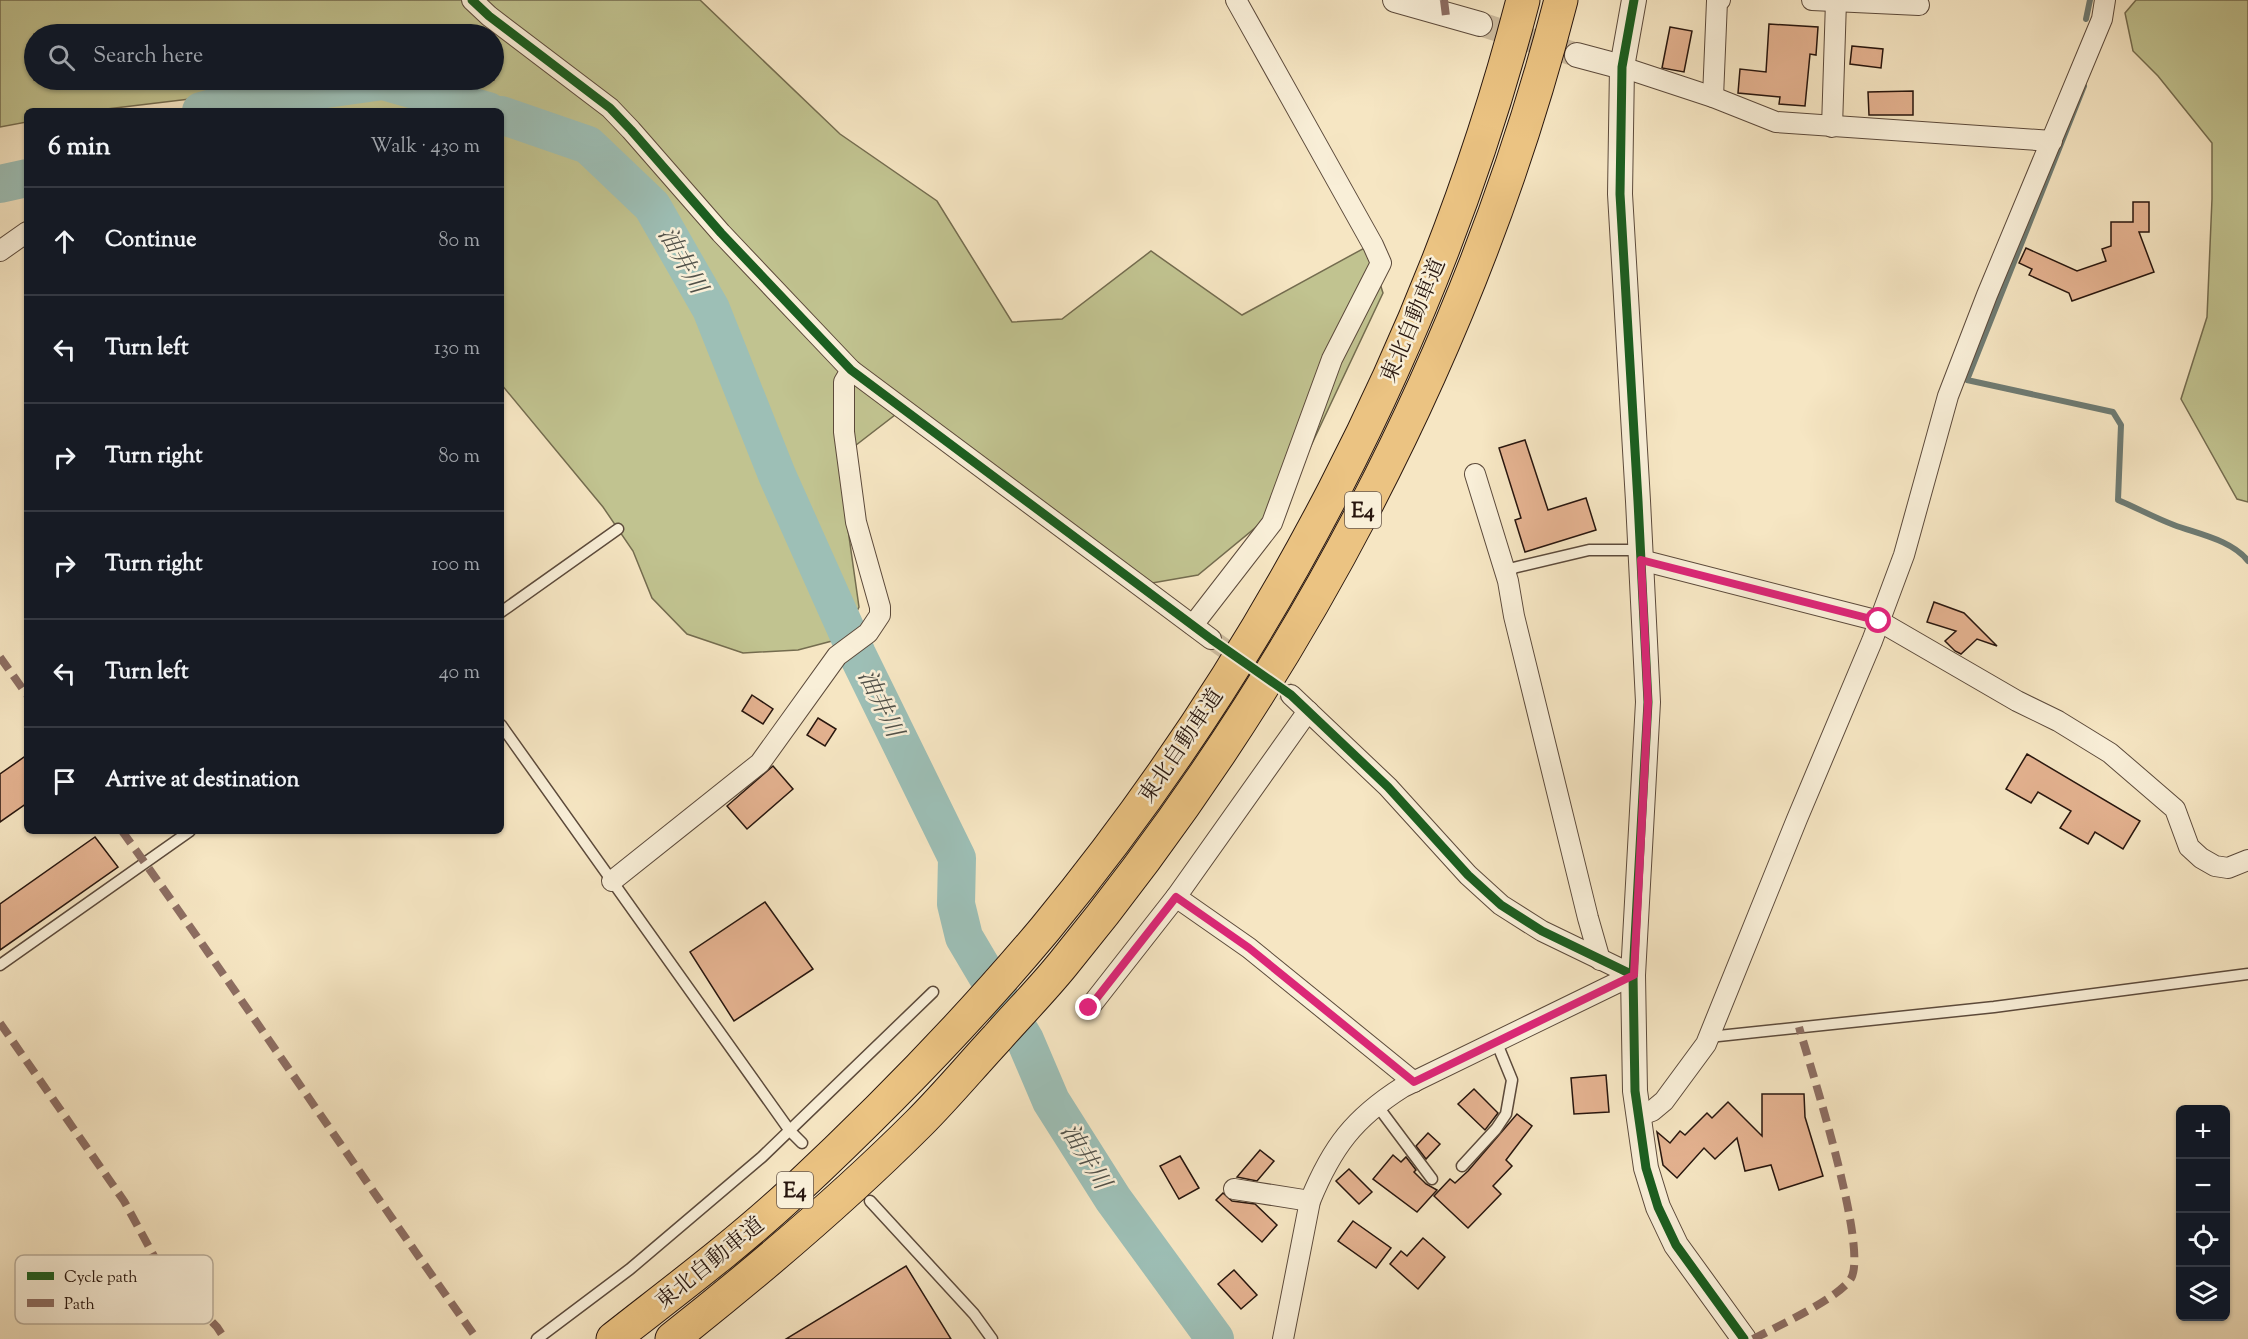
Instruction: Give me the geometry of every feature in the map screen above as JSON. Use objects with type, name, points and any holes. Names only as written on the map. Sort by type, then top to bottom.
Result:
[{"type":"highway","name":"東北自動車道","points":[[613,1339],[730,1247],[792,1193],[890,1099],[962,1024],[1045,928],[1120,833],[1184,741],[1273,600],[1322,512],[1415,319],[1492,108],[1523,0]]},
{"type":"highway","name":"東北自動車道","points":[[672,1339],[754,1275],[818,1218],[920,1122],[982,1055],[1062,966],[1149,854],[1257,695],[1353,531],[1409,419],[1487,235],[1526,121],[1562,0]]},
{"type":"street","points":[[472,0],[500,24]]},
{"type":"street","points":[[1193,625],[1272,523],[1332,359],[1381,263],[1236,0]]},
{"type":"street","points":[[1395,0],[1480,24]]},
{"type":"street","points":[[1634,0],[1622,67],[1620,194],[1648,702],[1634,975],[1635,1091],[1646,1168],[1658,1207],[1676,1245],[1744,1339]]},
{"type":"street","points":[[1713,97],[1717,1],[1720,0]]},
{"type":"street","points":[[1812,0],[1919,5]]},
{"type":"street","points":[[1638,1116],[1652,1111],[1664,1101],[1709,1037],[1879,621],[1904,555],[1948,396],[1987,295],[2102,19],[2105,0]]},
{"type":"street","points":[[1832,127],[1836,1]]},
{"type":"street","points":[[504,27],[610,108],[721,233],[851,370],[1211,639]]},
{"type":"street","points":[[1577,55],[1622,67],[1713,97],[1776,122],[2052,141]]},
{"type":"street","points":[[0,251],[24,234]]},
{"type":"street","points":[[612,881],[760,763],[837,656],[868,633],[880,615],[880,607],[856,522],[844,432],[844,382],[851,370]]},
{"type":"street","points":[[1475,474],[1508,581],[1514,616],[1600,960]]},
{"type":"street","points":[[1641,555],[1879,621],[2017,701],[2058,721],[2110,753],[2175,810],[2189,847],[2201,858],[2215,866],[2228,868],[2248,860]]},
{"type":"street","points":[[1291,695],[1388,787],[1468,875],[1502,905],[1542,931],[1634,975]]},
{"type":"street","points":[[1089,1008],[1176,897],[1308,711]]},
{"type":"street","points":[[1176,897],[1249,948],[1414,1082]]},
{"type":"street","points":[[1283,1339],[1310,1201],[1346,1133],[1376,1104],[1414,1082],[1634,975]]},
{"type":"street","points":[[1234,1189],[1310,1201]]},
{"type":"lane","points":[[504,610],[618,529]]},
{"type":"lane","points":[[1508,581],[1514,568],[1589,550],[1641,555]]},
{"type":"lane","points":[[504,729],[790,1131],[802,1143]]},
{"type":"lane","points":[[0,965],[186,834]]},
{"type":"lane","points":[[1709,1037],[1994,1007],[2248,975]]},
{"type":"lane","points":[[537,1339],[630,1269],[790,1131],[933,992]]},
{"type":"lane","points":[[1462,1166],[1496,1129],[1506,1114],[1512,1080],[1496,1041]]},
{"type":"lane","points":[[1376,1104],[1432,1179]]},
{"type":"lane","points":[[870,1201],[974,1314],[992,1339]]},
{"type":"green space","points":[[0,0],[700,0],[840,134],[937,201],[1012,322],[1062,319],[1151,251],[1242,315],[1368,246],[1383,293],[1283,505],[1198,575],[1135,586],[908,405],[838,459],[859,607],[848,629],[832,641],[798,650],[743,653],[687,634],[652,598],[633,551],[603,507],[504,388],[504,108],[242,108],[223,95],[115,108],[24,108],[24,123],[0,127]]},
{"type":"green space","points":[[2136,0],[2248,0],[2248,502],[2237,499],[2181,399],[2207,317],[2212,143],[2158,76],[2133,51],[2125,13]]},
{"type":"building","points":[[1769,24],[1818,27],[1816,55],[1810,54],[1805,106],[1779,104],[1780,97],[1738,93],[1740,69],[1766,72]]},
{"type":"building","points":[[1670,27],[1692,31],[1684,72],[1662,68]]},
{"type":"building","points":[[1852,46],[1883,49],[1881,68],[1850,64]]},
{"type":"building","points":[[1913,91],[1913,115],[1869,115],[1868,92]]},
{"type":"building","points":[[2133,202],[2149,202],[2149,232],[2139,232],[2154,272],[2072,301],[2069,293],[2029,275],[2032,269],[2019,263],[2026,248],[2077,271],[2106,261],[2102,249],[2111,246],[2111,222],[2133,222]]},
{"type":"building","points":[[1525,440],[1548,510],[1586,498],[1596,530],[1525,552],[1515,520],[1521,518],[1499,448]]},
{"type":"building","points":[[1934,602],[1964,613],[1997,646],[1977,639],[1961,654],[1955,651],[1945,641],[1956,631],[1927,622]]},
{"type":"building","points":[[752,695],[773,709],[763,724],[742,711]]},
{"type":"building","points":[[818,718],[836,729],[825,746],[807,735]]},
{"type":"building","points":[[2027,754],[2140,821],[2123,849],[2095,832],[2088,844],[2060,828],[2071,811],[2038,792],[2031,803],[2006,789]]},
{"type":"building","points":[[24,757],[24,805],[0,822],[0,774]]},
{"type":"building","points":[[773,766],[793,789],[747,829],[727,806]]},
{"type":"building","points":[[95,837],[118,867],[0,950],[0,904]]},
{"type":"building","points":[[765,902],[813,969],[734,1021],[690,952]]},
{"type":"building","points":[[1606,1075],[1609,1112],[1574,1114],[1571,1078]]},
{"type":"building","points":[[1474,1089],[1498,1113],[1485,1130],[1458,1104]]},
{"type":"building","points":[[1762,1094],[1804,1094],[1805,1117],[1823,1176],[1779,1190],[1771,1165],[1745,1171],[1737,1138],[1715,1159],[1704,1148],[1677,1178],[1663,1165],[1657,1132],[1670,1143],[1680,1131],[1685,1135],[1707,1113],[1712,1118],[1728,1102],[1762,1136]]},
{"type":"building","points":[[1517,1114],[1532,1126],[1506,1160],[1512,1166],[1493,1186],[1501,1194],[1468,1228],[1434,1196],[1450,1179],[1455,1183],[1468,1171]]},
{"type":"building","points":[[1428,1133],[1440,1144],[1426,1159],[1416,1146]]},
{"type":"building","points":[[1260,1150],[1274,1161],[1257,1181],[1237,1177]]},
{"type":"building","points":[[1393,1155],[1401,1162],[1406,1157],[1416,1170],[1414,1172],[1426,1184],[1437,1190],[1417,1212],[1373,1179]]},
{"type":"building","points":[[1180,1156],[1199,1188],[1179,1199],[1160,1166]]},
{"type":"building","points":[[1349,1169],[1372,1192],[1359,1204],[1336,1181]]},
{"type":"building","points":[[1223,1193],[1232,1201],[1255,1204],[1277,1225],[1262,1242],[1216,1200]]},
{"type":"building","points":[[1353,1221],[1391,1248],[1376,1268],[1338,1241]]},
{"type":"building","points":[[1423,1238],[1445,1257],[1418,1289],[1390,1264],[1401,1251],[1407,1256]]},
{"type":"building","points":[[906,1266],[951,1339],[786,1339]]},
{"type":"building","points":[[1234,1270],[1257,1295],[1241,1309],[1218,1284]]},
{"type":"waterway","points":[[2086,19],[2090,0]]},
{"type":"waterway","points":[[2084,86],[1967,380],[2113,412],[2121,425],[2118,500],[2167,522],[2214,538],[2233,548],[2248,561]]},
{"type":"waterway","name":"油井川","points":[[212,108],[234,102],[319,90]]},
{"type":"waterway","name":"油井川","points":[[414,90],[478,108]]},
{"type":"waterway","name":"油井川","points":[[504,116],[588,145],[652,206],[711,309],[777,475],[857,654],[957,858],[956,904],[964,937],[1025,1040],[1051,1101],[1113,1199],[1215,1339]]},
{"type":"waterway","name":"油井川","points":[[0,184],[24,179]]},
{"type":"tunnel","points":[[1480,24],[1577,55]]},
{"type":"tunnel","points":[[1211,639],[1291,695]]},
{"type":"marked path","points":[[1444,0],[1446,16]]},
{"type":"marked path","points":[[0,657],[24,691]]},
{"type":"marked path","points":[[124,834],[477,1339]]},
{"type":"marked path","points":[[0,1023],[124,1201],[153,1255]]},
{"type":"marked path","points":[[1753,1339],[1805,1312],[1843,1288],[1850,1280],[1854,1263],[1846,1198],[1826,1117],[1799,1027]]},
{"type":"marked path","points":[[213,1323],[225,1339]]},
{"type":"cycle path","points":[[472,0],[500,24]]},
{"type":"cycle path","points":[[1634,0],[1622,67],[1620,194],[1648,702],[1633,975],[1635,1091],[1646,1168],[1658,1207],[1676,1245],[1744,1339]]},
{"type":"cycle path","points":[[504,27],[610,108],[721,233],[851,370],[1211,639],[1291,695],[1388,787],[1468,875],[1501,905],[1542,931],[1633,975]]},
{"type":"route","points":[[1089,1008],[1176,897],[1249,948],[1414,1082],[1634,975],[1648,702],[1641,560],[1879,621]]}]
